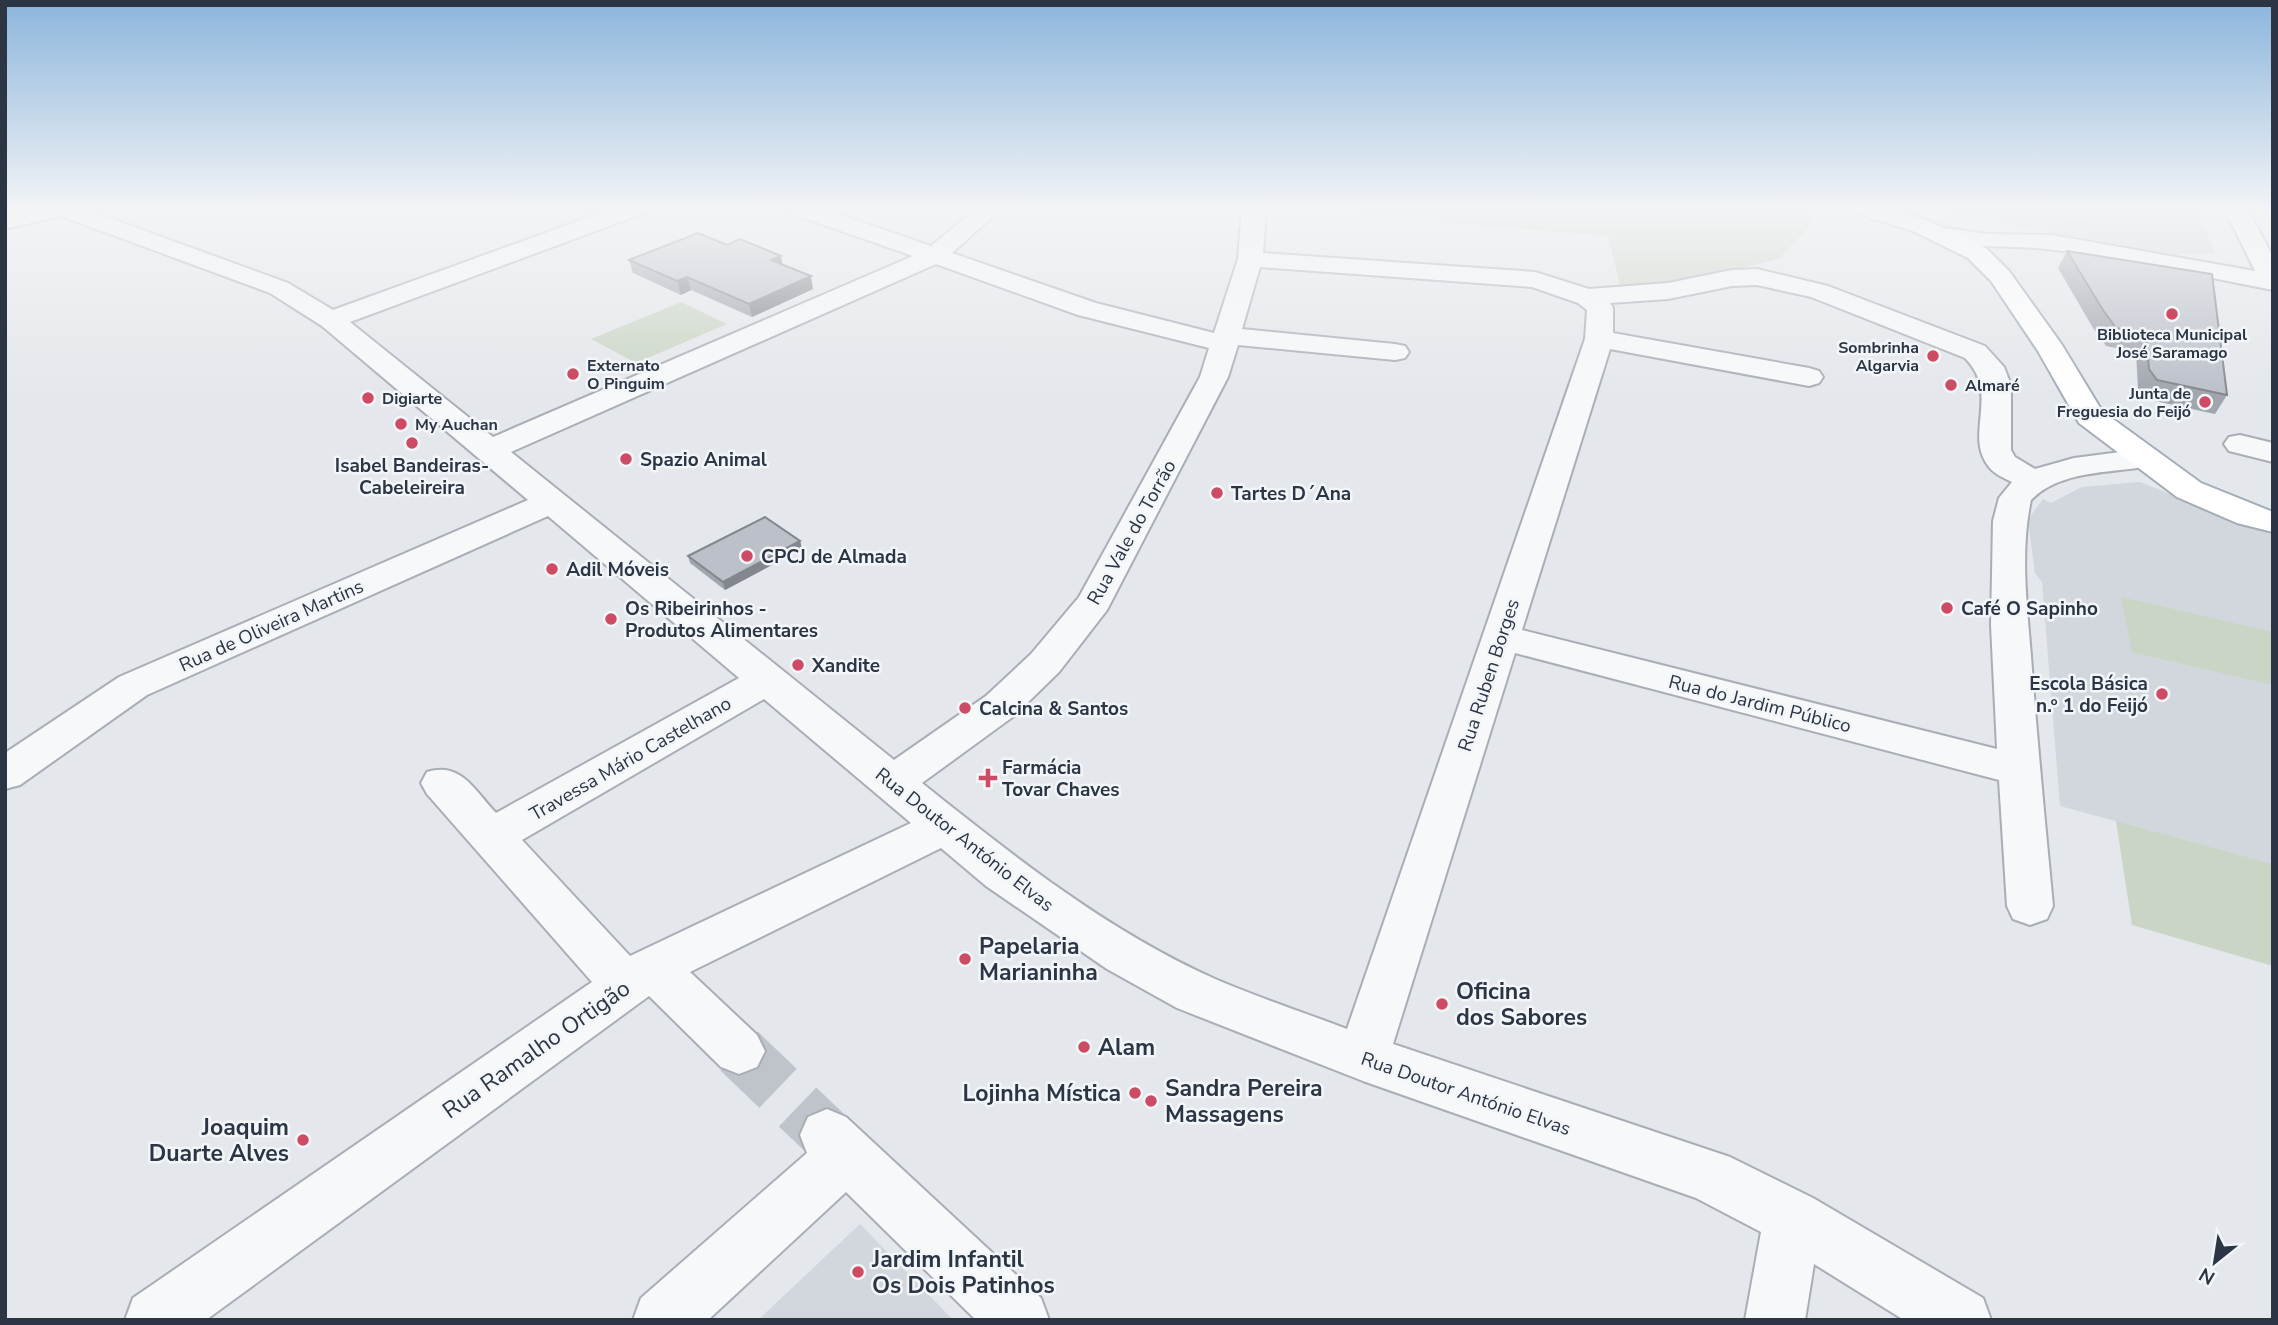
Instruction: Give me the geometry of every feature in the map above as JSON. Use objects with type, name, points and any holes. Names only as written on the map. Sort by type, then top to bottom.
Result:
[{"type":"main road","points":[[1995,270],[2052,351],[2090,418],[2189,490],[2239,512],[2273,522]]},
{"type":"main road","points":[[2156,465],[2273,510]]},
{"type":"street","name":"Rua Doutor António Elvas","points":[[230,270],[279,288],[331,320],[1012,880],[1124,955],[1195,993],[1363,1058],[1710,1176],[1793,1218],[1961,1320]]},
{"type":"street","points":[[331,320],[468,270]]},
{"type":"street","points":[[489,450],[902,270]]},
{"type":"street","points":[[974,270],[1087,309],[1226,340],[1395,352]]},
{"type":"street","name":"Rua Vale do Torrão","points":[[892,782],[956,740],[1000,706],[1045,663],[1094,602],[1214,377],[1247,270]]},
{"type":"street","points":[[1383,270],[1535,281],[1587,296],[1657,292],[1732,278],[1757,277],[1819,291],[1975,352],[1990,367],[1996,385],[1996,450],[2002,463],[2034,482]]},
{"type":"street","points":[[2210,270],[2273,281]]},
{"type":"street","name":"Rua Ruben Borges","points":[[1363,1058],[1599,339],[1600,308],[1587,296]]},
{"type":"street","points":[[1599,339],[1809,377]]},
{"type":"street","points":[[2240,444],[2273,453]]},
{"type":"street","points":[[2030,906],[2008,579],[2009,512],[2015,498],[2034,482],[2060,471],[2156,465]]},
{"type":"street","name":"Rua de Oliveira Martins","points":[[11,764],[133,685],[552,502]]},
{"type":"street","name":"Rua do Jardim Público","points":[[1500,637],[2021,770]]},
{"type":"street","name":"Travessa Mário Castelhano","points":[[491,838],[768,679]]},
{"type":"street","points":[[442,783],[491,838],[639,976],[739,1051]]},
{"type":"street","name":"Rua Ramalho Ortigão","points":[[155,1320],[639,976],[946,827]]},
{"type":"street","points":[[663,1320],[837,1144],[1019,1320]]},
{"type":"street","points":[[1775,1320],[1793,1218]]},
{"type":"shaded area","name":"Escola Básica n.º 1 do Feijó","points":[[2140,482],[2273,535],[2273,864],[2060,806],[2042,582],[2035,573],[2028,520],[2043,499],[2051,503],[2082,487]]},
{"type":"shaded area","name":"Jardim Infantil Os Dois Patinhos","points":[[860,1224],[953,1320],[758,1320]]},
{"type":"green space","points":[[1616,270],[1734,270],[1712,275],[1621,289]]},
{"type":"green space","points":[[681,302],[727,324],[636,363],[591,339]]},
{"type":"green space","points":[[2121,597],[2273,632],[2273,685],[2132,652]]},
{"type":"green space","points":[[2116,821],[2273,864],[2273,966],[2132,925]]},
{"type":"building","points":[[651,270],[796,270],[811,276],[749,304],[687,277],[677,281]]},
{"type":"building","points":[[2078,270],[2186,270],[2212,274],[2227,395],[2157,380],[2149,369],[2146,334],[2116,328]]},
{"type":"building","name":"CPCJ de Almada","points":[[765,517],[800,541],[723,582],[688,556]]},
{"type":"tunnel","points":[[739,1051],[827,1135]]},
{"type":"place","name":"Biblioteca Municipal José Saramago","points":[[2172,314]]},
{"type":"place","name":"Sombrinha Algarvia","points":[[1933,356]]},
{"type":"place","name":"Externato O Pinguim","points":[[573,374]]},
{"type":"place","name":"Almaré","points":[[1951,385]]},
{"type":"place","name":"Digiarte","points":[[368,398]]},
{"type":"place","name":"Junta de Freguesia do Feijó","points":[[2205,402]]},
{"type":"place","name":"My Auchan","points":[[401,424]]},
{"type":"place","name":"Isabel Bandeiras- Cabeleireira","points":[[412,443]]},
{"type":"place","name":"Spazio Animal","points":[[626,459]]},
{"type":"place","name":"Tartes D´Ana","points":[[1217,493]]},
{"type":"place","name":"CPCJ de Almada","points":[[747,556]]},
{"type":"place","name":"Adil Móveis","points":[[552,569]]},
{"type":"place","name":"Café O Sapinho","points":[[1947,608]]},
{"type":"place","name":"Os Ribeirinhos - Produtos Alimentares","points":[[611,619]]},
{"type":"place","name":"Xandite","points":[[798,665]]},
{"type":"place","name":"Escola Básica n.º 1 do Feijó","points":[[2162,694]]},
{"type":"place","name":"Calcina & Santos","points":[[965,708]]},
{"type":"place","name":"Farmácia Tovar Chaves","points":[[988,778]]},
{"type":"place","name":"Papelaria Marianinha","points":[[965,959]]},
{"type":"place","name":"Oficina dos Sabores","points":[[1442,1004]]},
{"type":"place","name":"Alam","points":[[1084,1047]]},
{"type":"place","name":"Lojinha Mística","points":[[1135,1093]]},
{"type":"place","name":"Sandra Pereira Massagens","points":[[1151,1101]]},
{"type":"place","name":"Joaquim Duarte Alves","points":[[303,1140]]},
{"type":"place","name":"Jardim Infantil Os Dois Patinhos","points":[[858,1272]]}]
